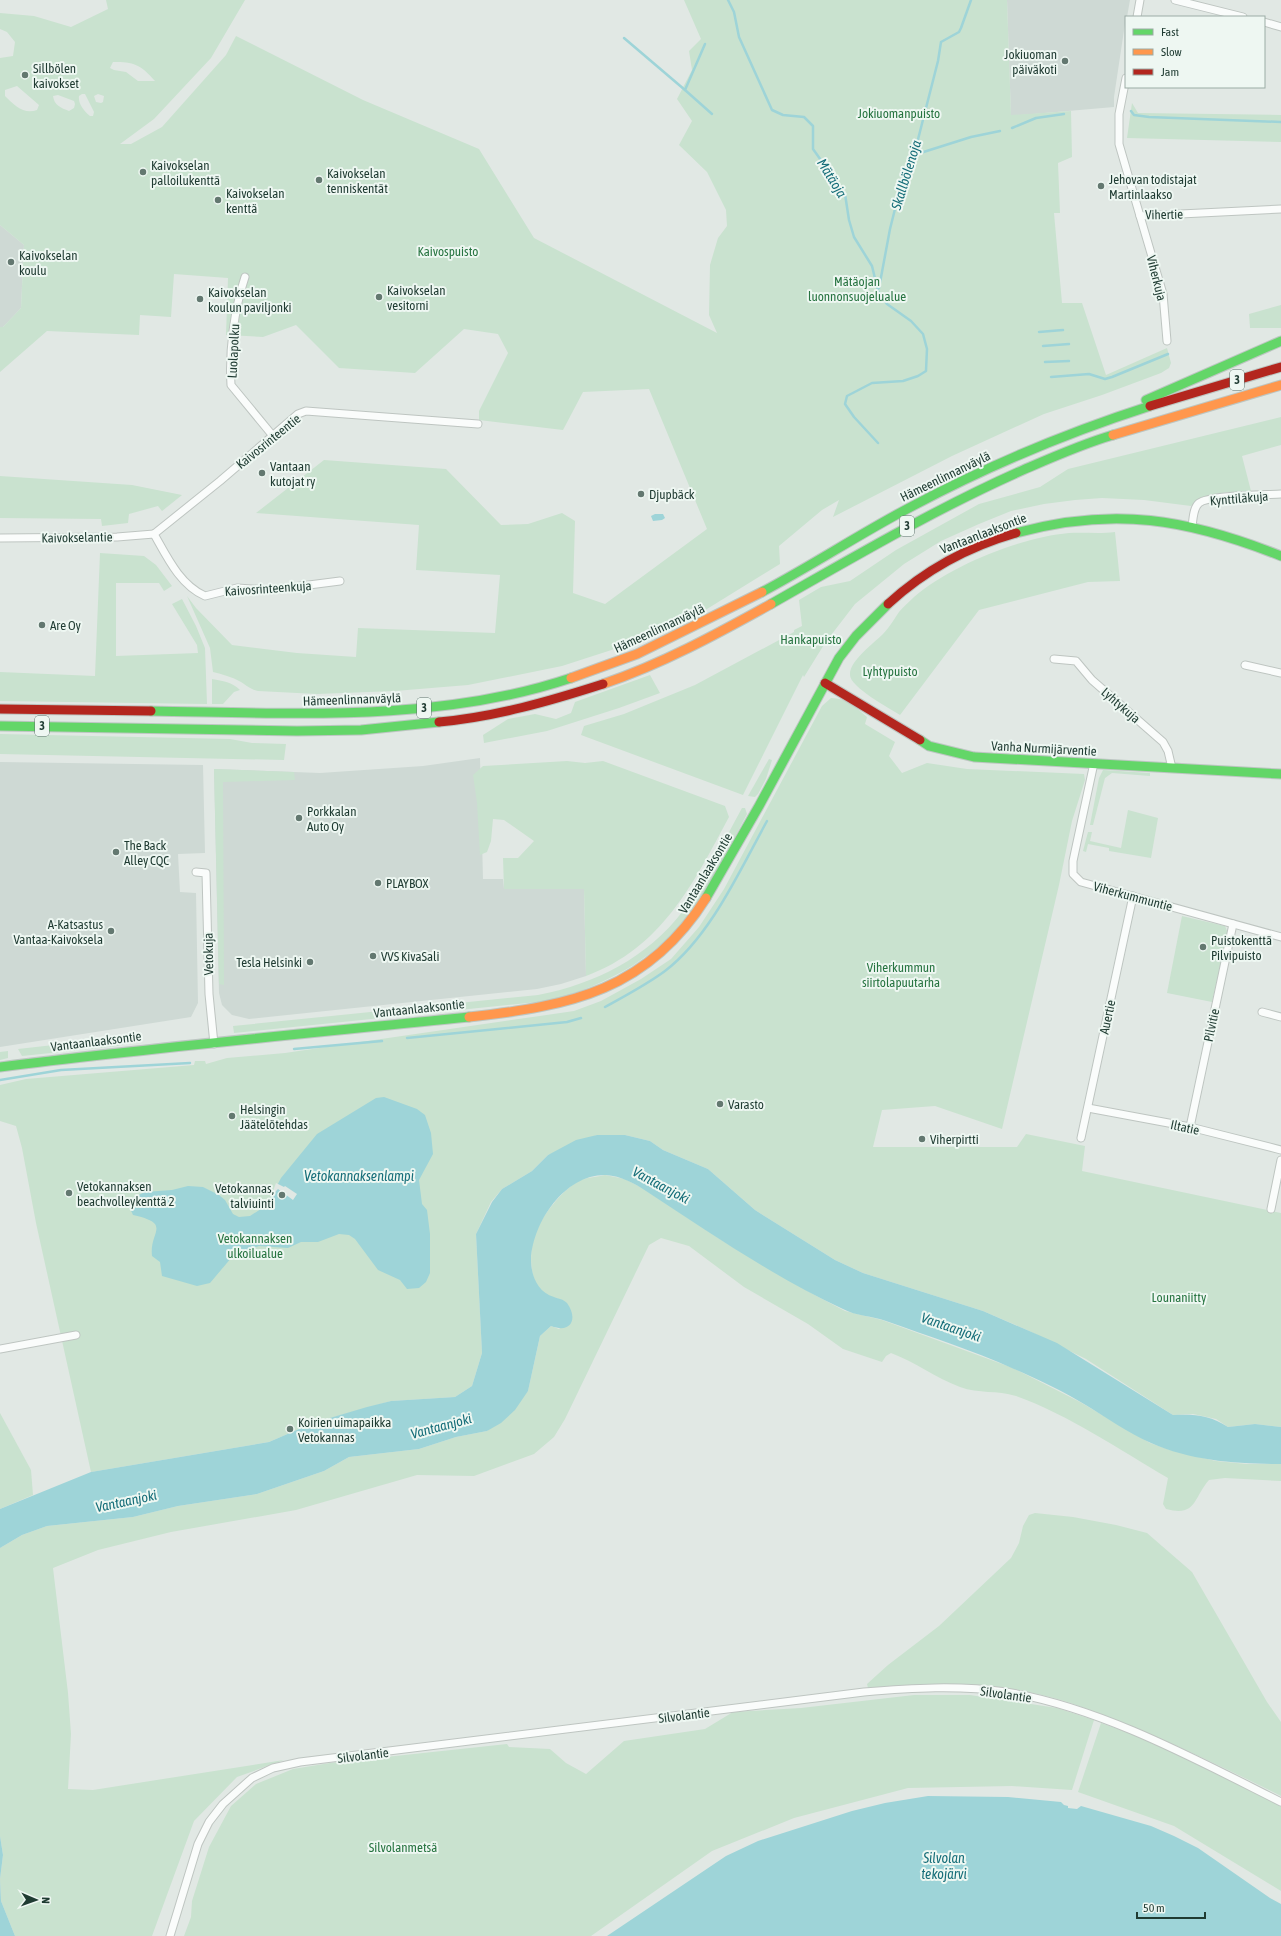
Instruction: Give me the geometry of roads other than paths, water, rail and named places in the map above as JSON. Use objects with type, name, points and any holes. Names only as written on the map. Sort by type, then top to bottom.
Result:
[{"type":"main road","points":[[1077,431],[1281,341]]},
{"type":"main road","name":"Hämeenlinnanväylä","points":[[0,709],[296,714],[358,713],[412,710],[462,703],[502,696],[542,686],[606,667],[669,639],[727,610],[818,561],[907,509],[997,465],[1077,431],[1192,392],[1281,368]]},
{"type":"main road","name":"3","points":[[0,726],[297,731],[361,730],[463,720],[548,702],[614,680],[667,658],[734,625],[913,523],[1002,479],[1085,443],[1281,385]]},
{"type":"main road","name":"Vantaanlaaksontie","points":[[0,1067],[143,1049],[214,1044],[536,1008],[563,1004],[594,993],[622,980],[641,968],[663,951],[692,922],[760,805],[825,683],[845,649],[885,607],[909,586],[939,565],[1006,535],[1038,526],[1072,521],[1114,518],[1156,520],[1192,526],[1208,530],[1281,556]]},
{"type":"main road","name":"Vanha Nurmijärventie","points":[[825,683],[929,746],[974,757],[1281,774]]},
{"type":"street","points":[[1137,16],[1140,0]]},
{"type":"street","points":[[1175,0],[1239,16]]},
{"type":"street","points":[[1265,22],[1281,27]]},
{"type":"street","name":"Vihertie","points":[[1125,83],[1119,114],[1119,144],[1140,216],[1281,209]]},
{"type":"street","name":"Viherkuja","points":[[1140,216],[1163,294],[1167,341]]},
{"type":"street","name":"Luolapolku","points":[[245,277],[240,292],[234,327],[231,385],[273,436]]},
{"type":"street","name":"Kaivosrinteentie","points":[[154,534],[298,414],[306,412],[478,424]]},
{"type":"street","name":"Kynttiläkuja","points":[[1192,526],[1198,503],[1211,498],[1281,494]]},
{"type":"street","name":"Kaivokselantie","points":[[0,538],[117,537],[154,534]]},
{"type":"street","name":"Kaivosrinteenkuja","points":[[154,534],[180,576],[193,589],[205,596],[237,588],[270,590],[340,580]]},
{"type":"street","name":"Lyhtykuja","points":[[1054,659],[1076,661],[1092,680],[1163,742],[1168,751],[1172,768]]},
{"type":"street","points":[[1245,665],[1281,673]]},
{"type":"street","name":"Viherkummuntie","points":[[1094,763],[1073,861],[1073,874],[1080,882],[1281,937]]},
{"type":"street","name":"Vetokuja","points":[[196,872],[206,873],[209,994],[214,1044]]},
{"type":"street","name":"Auertie","points":[[1081,1138],[1133,896]]},
{"type":"street","name":"Pilvitie","points":[[1190,1127],[1233,924]]},
{"type":"street","points":[[1262,1012],[1281,1017]]},
{"type":"street","name":"Iltatie","points":[[1088,1108],[1190,1127],[1281,1150]]},
{"type":"street","points":[[1271,1209],[1281,1160]]},
{"type":"street","points":[[0,1349],[76,1335]]},
{"type":"street","name":"Silvolantie","points":[[170,1936],[198,1844],[209,1822],[223,1804],[239,1788],[252,1778],[273,1768],[300,1762],[856,1693],[917,1688],[977,1690],[1006,1692],[1059,1704],[1100,1718],[1189,1756],[1281,1802]]},
{"type":"water","points":[[655,514],[663,514],[665,518],[662,520],[653,521],[651,516]]},
{"type":"water","name":"Vetokannaksenlampi","points":[[384,1097],[417,1109],[425,1115],[431,1133],[433,1154],[419,1180],[422,1204],[427,1210],[430,1234],[430,1273],[426,1282],[419,1288],[407,1289],[400,1280],[378,1270],[355,1239],[349,1235],[339,1234],[318,1242],[301,1242],[288,1248],[259,1246],[247,1250],[232,1257],[210,1283],[197,1286],[162,1276],[160,1262],[152,1256],[156,1225],[145,1218],[133,1215],[128,1204],[130,1199],[145,1192],[172,1190],[188,1186],[203,1187],[219,1195],[225,1200],[233,1214],[239,1217],[250,1216],[267,1205],[281,1178],[317,1134],[376,1098]]},
{"type":"water","name":"Vantaanjoki","points":[[597,1135],[625,1135],[650,1141],[663,1150],[708,1169],[755,1210],[835,1260],[863,1273],[983,1311],[1057,1343],[1173,1415],[1202,1416],[1215,1420],[1228,1427],[1255,1424],[1281,1427],[1281,1464],[1231,1462],[1199,1458],[1182,1454],[1151,1443],[1125,1430],[1067,1394],[1014,1369],[966,1349],[886,1321],[848,1311],[817,1296],[767,1269],[637,1185],[622,1178],[606,1175],[591,1177],[577,1182],[565,1191],[545,1216],[538,1230],[533,1245],[531,1259],[534,1277],[539,1287],[548,1295],[567,1303],[572,1314],[572,1319],[568,1326],[558,1328],[551,1326],[540,1336],[528,1391],[515,1410],[501,1423],[487,1431],[456,1437],[419,1449],[349,1457],[324,1471],[257,1494],[178,1506],[133,1517],[47,1526],[22,1535],[0,1548],[0,1509],[91,1472],[269,1442],[313,1423],[367,1407],[391,1401],[455,1397],[472,1386],[482,1353],[476,1234],[492,1202],[502,1189],[532,1171],[548,1155],[576,1140]]},
{"type":"water","name":"Silvolan tekojärvi","points":[[928,1796],[1008,1797],[1061,1802],[1068,1806],[1068,1808],[1077,1809],[1081,1806],[1151,1826],[1198,1848],[1281,1904],[1281,1936],[607,1936],[726,1856],[758,1841],[852,1811],[885,1803]]},
{"type":"water","points":[[0,1836],[3,1855],[0,1879]]},
{"type":"water","points":[[0,1879],[1,1901],[15,1936],[0,1936]]},
{"type":"waterway","name":"Mätäoja","points":[[728,0],[734,12],[739,37],[772,110],[783,115],[804,117],[813,126],[813,149],[845,194],[849,220],[854,237],[872,266],[878,291],[887,304],[911,321],[923,334],[927,349],[926,371],[918,376],[903,381],[872,383],[847,396],[845,404],[854,417],[878,443]]},
{"type":"waterway","name":"Skallbölenoja","points":[[879,288],[890,229],[903,177],[914,155],[938,61],[941,42],[959,32],[971,0]]},
{"type":"waterway","points":[[624,38],[685,90],[705,44]]},
{"type":"waterway","points":[[685,90],[712,114]]},
{"type":"waterway","points":[[1131,111],[1134,115],[1149,117],[1281,122]]},
{"type":"waterway","points":[[1012,128],[1036,118],[1064,114]]},
{"type":"waterway","points":[[914,155],[971,137],[1000,131]]},
{"type":"waterway","points":[[1039,332],[1063,330]]},
{"type":"waterway","points":[[1043,346],[1069,344]]},
{"type":"waterway","points":[[1051,377],[1089,374],[1105,379],[1168,354]]},
{"type":"waterway","points":[[1045,362],[1069,361]]},
{"type":"waterway","points":[[605,1007],[643,986],[665,971],[681,957],[696,940],[723,902],[767,821]]},
{"type":"waterway","points":[[407,1038],[567,1022],[581,1018]]},
{"type":"waterway","points":[[294,1049],[382,1041]]},
{"type":"waterway","points":[[0,1080],[61,1070],[190,1063]]},
{"type":"place","name":"Jokiuoman päiväkoti","points":[[1065,61]]},
{"type":"place","name":"Sillbölen kaivokset","points":[[25,75]]},
{"type":"place","name":"Kaivokselan palloilukenttä","points":[[143,172]]},
{"type":"place","name":"Kaivokselan tenniskentät","points":[[319,180]]},
{"type":"place","name":"Jehovan todistajat Martinlaakso","points":[[1101,186]]},
{"type":"place","name":"Kaivokselan kenttä","points":[[218,200]]},
{"type":"place","name":"Kaivokselan koulu","points":[[11,262]]},
{"type":"place","name":"Kaivokselan vesitorni","points":[[379,297]]},
{"type":"place","name":"Kaivokselan koulun paviljonki","points":[[200,299]]},
{"type":"place","name":"Vantaan kutojat ry","points":[[262,473]]},
{"type":"place","name":"Djupbäck","points":[[641,494]]},
{"type":"place","name":"Are Oy","points":[[42,625]]},
{"type":"place","name":"Porkkalan Auto Oy","points":[[299,818]]},
{"type":"place","name":"The Back Alley CQC","points":[[116,852]]},
{"type":"place","name":"PLAYBOX","points":[[378,883]]},
{"type":"place","name":"A-Katsastus Vantaa-Kaivoksela","points":[[111,931]]},
{"type":"place","name":"Puistokenttä Pilvipuisto","points":[[1203,947]]},
{"type":"place","name":"VVS KivaSali","points":[[373,956]]},
{"type":"place","name":"Tesla Helsinki","points":[[310,962]]},
{"type":"place","name":"Varasto","points":[[720,1104]]},
{"type":"place","name":"Helsingin Jäätelötehdas","points":[[232,1116]]},
{"type":"place","name":"Viherpirtti","points":[[922,1139]]},
{"type":"place","name":"Vetokannaksen beachvolleykenttä 2","points":[[69,1193]]},
{"type":"place","name":"Vetokannas, talviuinti","points":[[282,1195]]},
{"type":"place","name":"Koirien uimapaikka Vetokannas","points":[[290,1429]]},
{"type":"park label","name":"Jokiuomanpuisto","points":[[899,113]]},
{"type":"park label","name":"Kaivospuisto","points":[[448,251]]},
{"type":"park label","name":"Mätäojan luonnonsuojelualue","points":[[857,288]]},
{"type":"park label","name":"Hankapuisto","points":[[811,639]]},
{"type":"park label","name":"Lyhtypuisto","points":[[890,671]]},
{"type":"park label","name":"Viherkummun siirtolapuutarha","points":[[901,974]]},
{"type":"park label","name":"Vetokannaksen ulkoilualue","points":[[255,1246]]},
{"type":"park label","name":"Lounaniitty","points":[[1179,1297]]},
{"type":"park label","name":"Silvolanmetsä","points":[[403,1847]]}]
